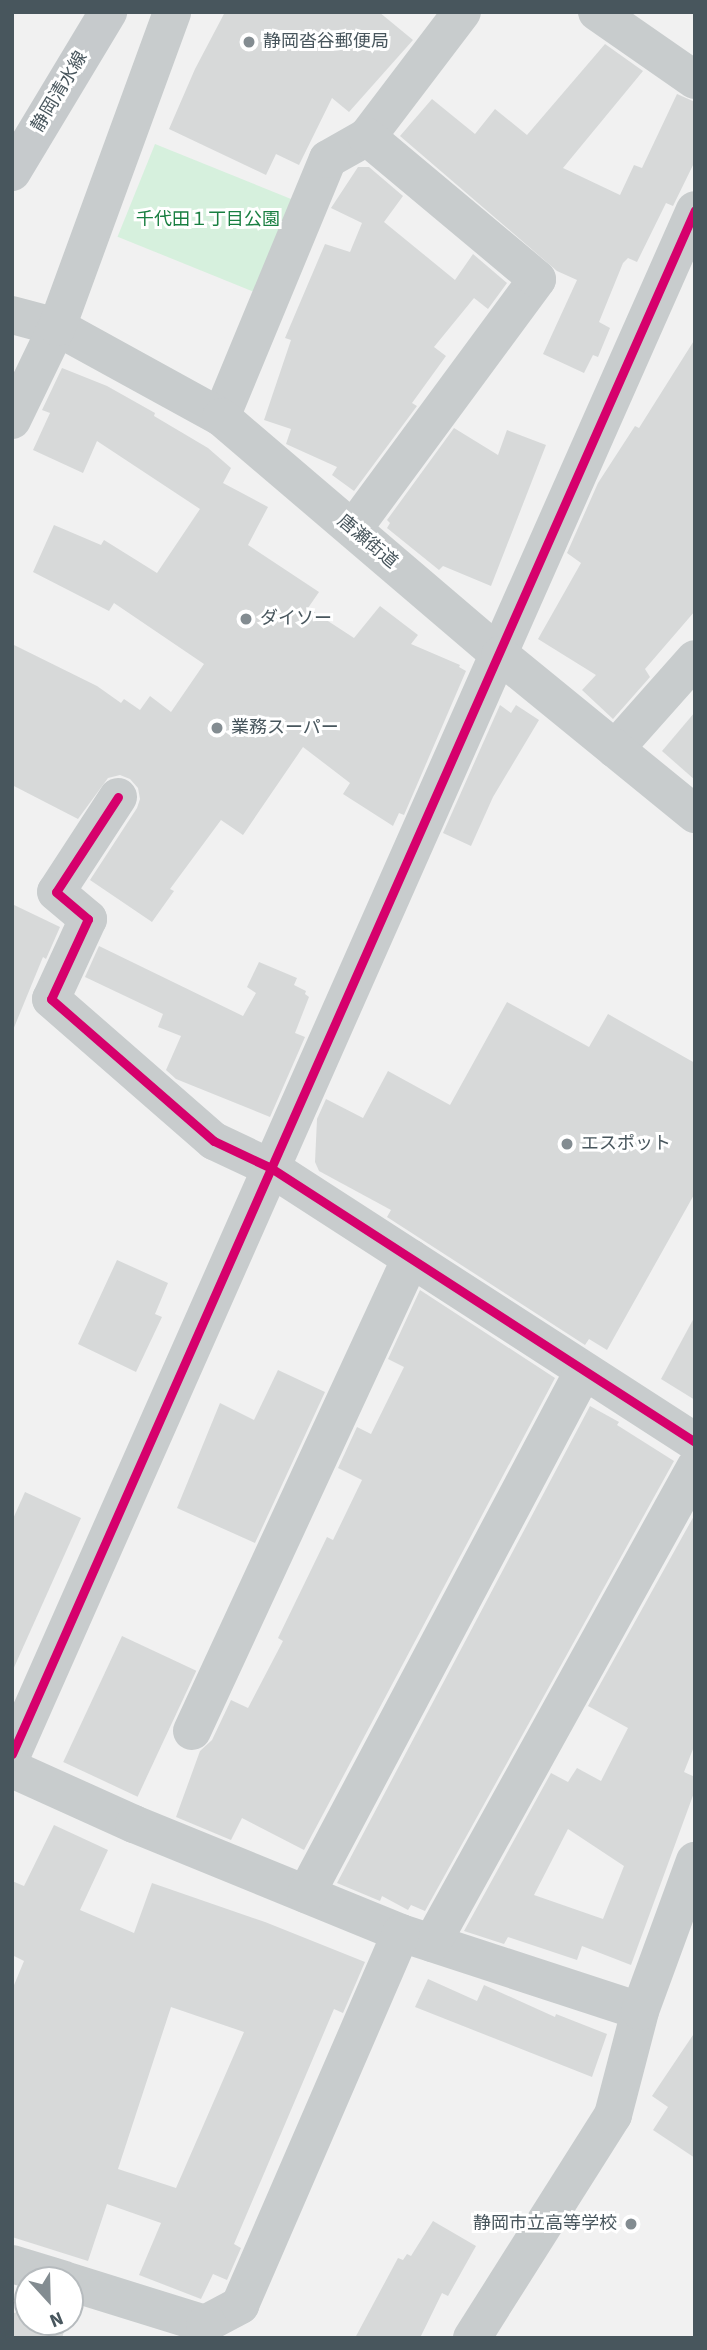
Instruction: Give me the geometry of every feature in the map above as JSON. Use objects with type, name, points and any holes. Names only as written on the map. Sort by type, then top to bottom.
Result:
[{"type":"main road","name":"静岡清水線","points":[[12,172],[108,12]]},
{"type":"street","points":[[12,420],[57,327],[172,12]]},
{"type":"street","points":[[221,417],[328,159],[367,137],[462,12]]},
{"type":"street","points":[[597,12],[695,80]]},
{"type":"street","points":[[353,530],[537,279],[367,137]]},
{"type":"street","points":[[12,1754],[695,210]]},
{"type":"street","name":"唐瀬街道","points":[[12,315],[57,327],[221,417],[500,655],[695,814]]},
{"type":"street","points":[[615,749],[695,659]]},
{"type":"street","points":[[118,797],[56,892],[88,919],[51,999],[214,1141],[271,1168],[695,1442]]},
{"type":"street","points":[[192,1731],[411,1258]]},
{"type":"street","points":[[306,1894],[583,1372]]},
{"type":"street","points":[[84,2286],[205,2324],[240,2305],[416,1938],[695,1468]]},
{"type":"street","points":[[12,1769],[134,1824],[416,1938],[640,2011]]},
{"type":"street","points":[[472,2338],[612,2115],[640,2011],[695,1861]]},
{"type":"green space","name":"千代田１丁目公園","points":[[155,144],[300,202],[262,295],[118,237]]},
{"type":"building","points":[[225,12],[379,12],[413,40],[349,112],[332,98],[299,165],[276,154],[266,175],[169,129],[195,69]]},
{"type":"building","points":[[605,44],[643,71],[563,168],[620,195],[634,165],[642,168],[677,94],[695,102],[695,161],[673,206],[666,203],[637,262],[628,258],[623,263],[599,322],[610,328],[598,357],[593,355],[584,373],[543,354],[577,280],[557,271],[400,136],[432,99],[475,134],[495,109],[527,135]]},
{"type":"building","points":[[358,167],[369,167],[403,196],[384,222],[455,280],[473,254],[507,283],[488,309],[474,298],[434,347],[446,356],[412,403],[417,406],[354,491],[332,475],[337,467],[286,444],[291,429],[264,420],[291,340],[285,338],[325,244],[350,252],[362,223],[331,208]]},
{"type":"building","points":[[695,339],[695,611],[645,669],[650,677],[613,719],[582,690],[596,675],[538,639],[581,563],[567,553],[598,483],[635,426],[639,428]]},
{"type":"building","points":[[62,368],[107,386],[155,413],[154,416],[208,448],[231,468],[223,483],[268,507],[248,545],[319,592],[308,608],[354,638],[380,606],[418,635],[411,644],[460,665],[459,667],[466,671],[404,815],[399,813],[393,826],[343,794],[350,783],[303,747],[243,835],[221,820],[170,889],[174,891],[152,922],[90,880],[137,808],[140,799],[138,788],[130,779],[120,775],[108,778],[78,819],[12,785],[12,644],[97,686],[121,703],[124,699],[140,710],[150,696],[171,712],[204,664],[114,603],[109,611],[33,572],[54,525],[101,545],[104,540],[157,573],[200,509],[97,441],[83,473],[33,450],[50,413],[42,410]]},
{"type":"building","points":[[454,428],[498,455],[507,430],[546,445],[491,586],[443,566],[439,570],[387,528],[390,523],[387,520]]},
{"type":"building","points":[[500,705],[511,713],[516,705],[539,720],[493,797],[471,846],[443,833]]},
{"type":"building","points":[[695,712],[695,780],[662,751]]},
{"type":"building","points":[[12,904],[60,927],[46,959],[43,957],[13,1030]]},
{"type":"building","points":[[99,946],[243,1016],[256,993],[247,987],[259,962],[297,978],[294,985],[306,991],[305,994],[309,997],[295,1033],[305,1037],[270,1117],[176,1079],[166,1070],[181,1036],[158,1027],[163,1014],[85,977]]},
{"type":"building","points":[[507,1002],[589,1047],[608,1014],[695,1063],[695,1193],[607,1350],[589,1339],[585,1345],[387,1217],[391,1210],[319,1171],[315,1162],[317,1119],[326,1099],[363,1118],[388,1071],[450,1105]]},
{"type":"building","points":[[117,1260],[168,1283],[155,1314],[162,1317],[136,1372],[78,1344]]},
{"type":"building","points":[[420,1290],[555,1378],[304,1850],[242,1818],[231,1840],[176,1817],[200,1751],[212,1740],[231,1700],[248,1708],[283,1641],[278,1638],[327,1537],[333,1540],[362,1480],[338,1468],[357,1427],[371,1434],[404,1367],[388,1359]]},
{"type":"building","points":[[695,1316],[695,1400],[661,1379]]},
{"type":"building","points":[[278,1370],[325,1392],[255,1543],[177,1508],[220,1403],[254,1420]]},
{"type":"building","points":[[590,1406],[619,1422],[617,1425],[674,1461],[425,1911],[411,1905],[408,1910],[382,1896],[380,1901],[337,1883]]},
{"type":"building","points":[[25,1492],[81,1518],[12,1672],[12,1521]]},
{"type":"building","points":[[695,1514],[695,1744],[684,1772],[695,1777],[695,1790],[631,1965],[582,1946],[577,1960],[508,1937],[504,1944],[464,1931],[551,1773],[568,1782],[577,1768],[601,1781],[628,1728],[588,1706]],"holes":[[[568,1829],[624,1866],[603,1919],[534,1895]]]},
{"type":"building","points":[[122,1636],[196,1671],[138,1797],[63,1762]]},
{"type":"building","points":[[54,1825],[108,1850],[80,1910],[134,1933],[152,1883],[265,1922],[365,1962],[343,2013],[334,2009],[234,2244],[241,2248],[227,2280],[213,2274],[201,2299],[139,2275],[161,2223],[107,2204],[88,2261],[12,2237],[12,1990],[24,1961],[12,1955],[12,1881],[24,1886]],"holes":[[[171,2007],[244,2032],[176,2188],[118,2169]]]},
{"type":"building","points":[[428,1979],[477,2001],[484,1985],[555,2017],[556,2014],[607,2034],[592,2077],[415,2007]]},
{"type":"building","points":[[695,2032],[695,2158],[653,2130],[668,2107],[652,2096]]},
{"type":"building","points":[[433,2221],[476,2246],[448,2296],[442,2293],[420,2338],[355,2338],[398,2258],[403,2260],[407,2254],[411,2256]]},
{"type":"building","points":[[14,2313],[14,2336],[62,2338],[12,2338]]},
{"type":"cycle path","points":[[12,1754],[695,210]]},
{"type":"cycle path","points":[[118,797],[56,892],[88,919],[51,999],[214,1141],[271,1168],[695,1442]]},
{"type":"place","name":"静岡沓谷郵便局","points":[[249,42]]},
{"type":"place","name":"ダイソー","points":[[246,619]]},
{"type":"place","name":"業務スーパー","points":[[217,728]]},
{"type":"place","name":"エスポット","points":[[567,1144]]},
{"type":"place","name":"静岡市立高等学校","points":[[631,2224]]}]
